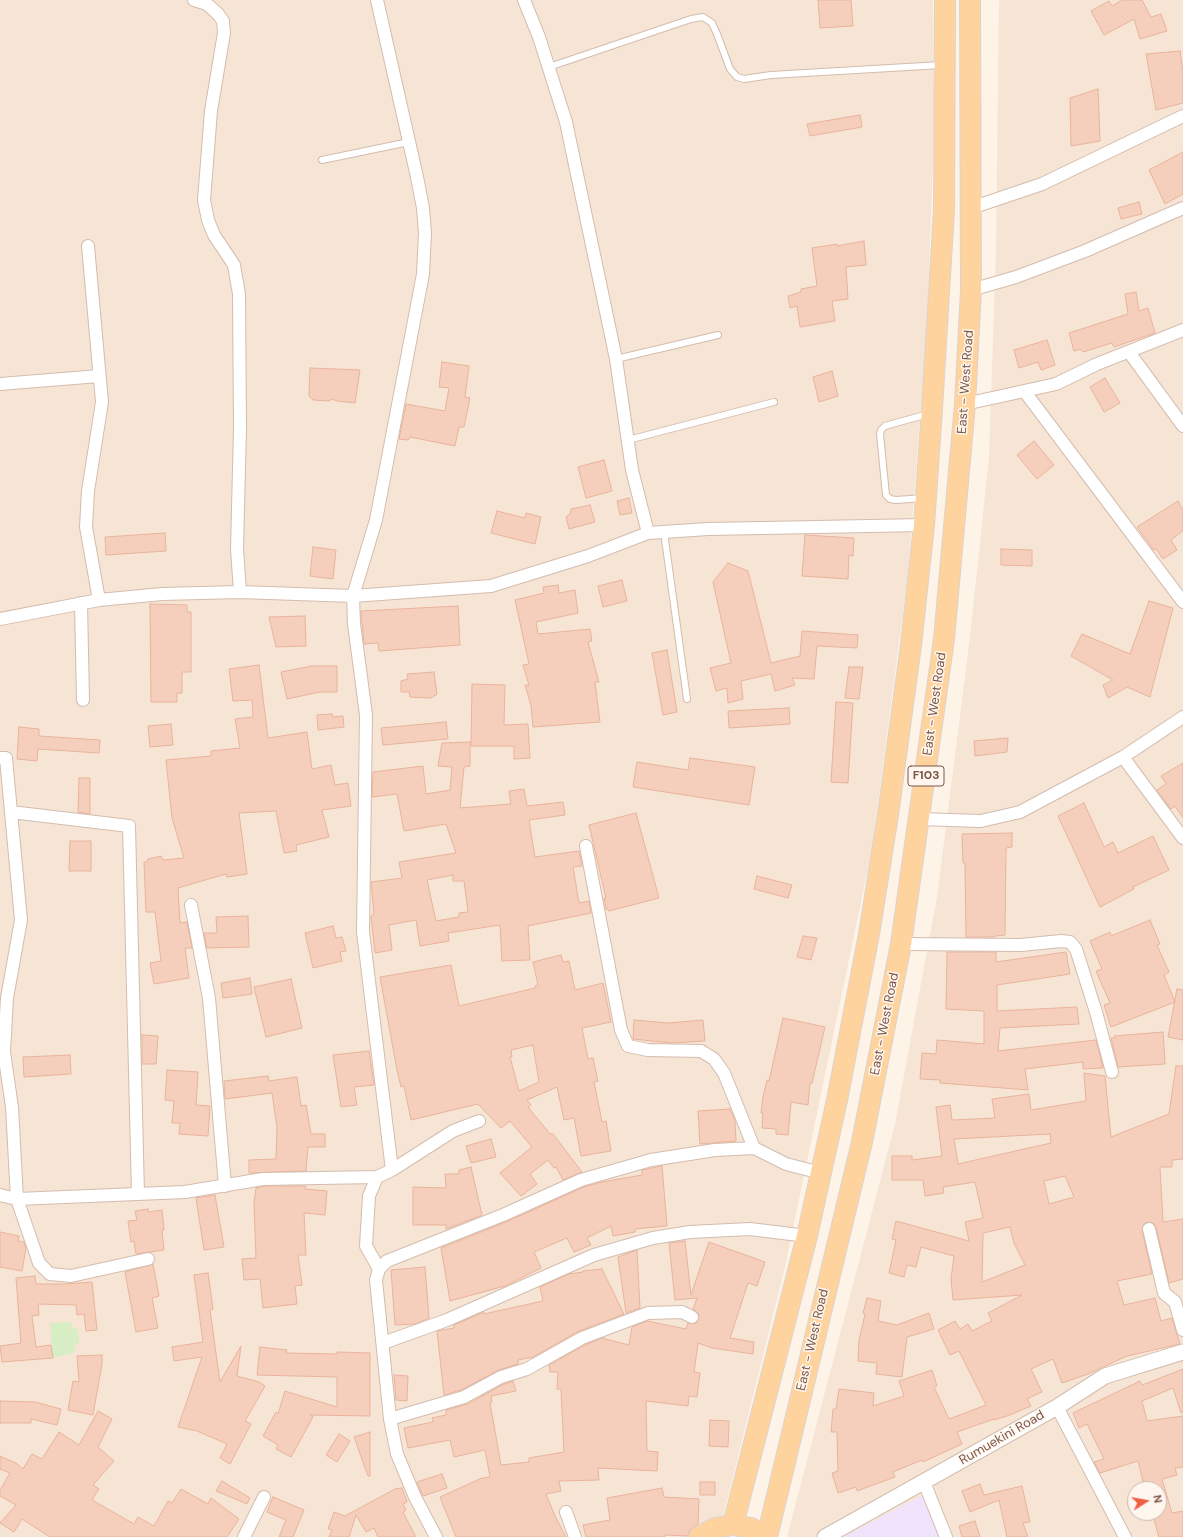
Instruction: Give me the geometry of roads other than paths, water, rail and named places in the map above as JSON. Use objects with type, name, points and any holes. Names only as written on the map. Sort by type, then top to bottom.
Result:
[{"type":"main road","name":"F103","points":[[733,1525],[807,1236],[821,1173],[867,942],[884,838],[911,644],[924,525],[944,210],[945,0]]},
{"type":"main road","name":"East - West Road","points":[[767,1537],[862,1142],[900,944],[920,819],[944,639],[965,404],[971,290],[970,0]]},
{"type":"main road","name":"F103","points":[[699,1537],[715,1528],[733,1525],[751,1528],[767,1537]]},
{"type":"street","points":[[194,0],[207,4],[218,14],[223,21],[224,33],[211,111],[204,200],[208,220],[214,235],[234,265],[239,294],[240,428],[237,549],[240,592]]},
{"type":"street","points":[[377,0],[423,208],[425,233],[423,274],[376,520],[353,596],[354,624],[366,715],[364,932],[392,1170]]},
{"type":"street","points":[[524,0],[549,66],[566,122],[616,359],[632,470],[648,533]]},
{"type":"street","points":[[971,208],[1042,184],[1183,116]]},
{"type":"street","points":[[971,290],[1016,277],[1085,251],[1183,208]]},
{"type":"street","points":[[88,246],[102,402],[88,491],[86,528],[99,600]]},
{"type":"street","points":[[965,404],[1026,392],[1056,384],[1097,364],[1183,330]]},
{"type":"street","points":[[1129,352],[1183,426]]},
{"type":"street","points":[[0,384],[99,376]]},
{"type":"street","points":[[1026,392],[1183,602]]},
{"type":"street","points":[[0,619],[99,600],[195,592],[353,596],[491,586],[588,556],[648,533],[708,529],[924,525]]},
{"type":"street","points":[[81,604],[83,700]]},
{"type":"street","points":[[920,819],[981,821],[1020,812],[1123,757],[1183,717]]},
{"type":"street","points":[[1123,757],[1183,838]]},
{"type":"street","points":[[0,758],[6,758],[21,920],[7,998],[4,1052],[12,1107],[17,1200],[39,1263],[50,1274],[71,1276],[148,1259]]},
{"type":"street","points":[[11,812],[129,826],[138,1194]]},
{"type":"street","points":[[586,846],[621,1030],[628,1046],[648,1050],[701,1051],[714,1059],[724,1073],[754,1148]]},
{"type":"street","points":[[190,905],[209,998],[226,1186]]},
{"type":"street","points":[[900,944],[1021,945],[1061,941],[1070,942],[1076,949],[1096,1012],[1112,1072]]},
{"type":"street","points":[[0,1195],[17,1200],[184,1192],[263,1179],[377,1177],[392,1170],[453,1131],[479,1121]]},
{"type":"street","points":[[436,1537],[415,1497],[397,1454],[390,1419],[376,1280],[379,1268],[386,1261],[503,1215],[581,1180],[651,1160],[715,1150],[754,1148],[786,1164],[821,1173]]},
{"type":"street","points":[[377,1177],[369,1196],[366,1246],[379,1268]]},
{"type":"street","points":[[383,1343],[447,1320],[594,1255],[653,1238],[690,1232],[750,1229],[807,1236]]},
{"type":"street","points":[[1149,1229],[1164,1293],[1175,1302],[1183,1330]]},
{"type":"street","points":[[390,1419],[464,1397],[501,1377],[527,1369],[582,1338],[648,1313],[682,1312],[692,1317]]},
{"type":"street","name":"Rumuekini Road","points":[[825,1537],[1057,1407],[1105,1376],[1183,1352]]},
{"type":"street","points":[[1057,1407],[1125,1537]]},
{"type":"street","points":[[924,1482],[946,1537]]},
{"type":"street","points":[[244,1537],[264,1497]]},
{"type":"street","points":[[566,1512],[575,1537]]},
{"type":"lane","points":[[549,66],[691,19],[703,17],[712,24],[730,69],[737,77],[744,79],[771,75],[945,65]]},
{"type":"lane","points":[[322,160],[409,142]]},
{"type":"lane","points":[[616,359],[718,335]]},
{"type":"lane","points":[[628,440],[774,402]]},
{"type":"lane","points":[[926,498],[896,500],[890,499],[886,495],[880,434],[881,430],[885,426],[932,413]]},
{"type":"lane","points":[[664,532],[687,699]]}]
